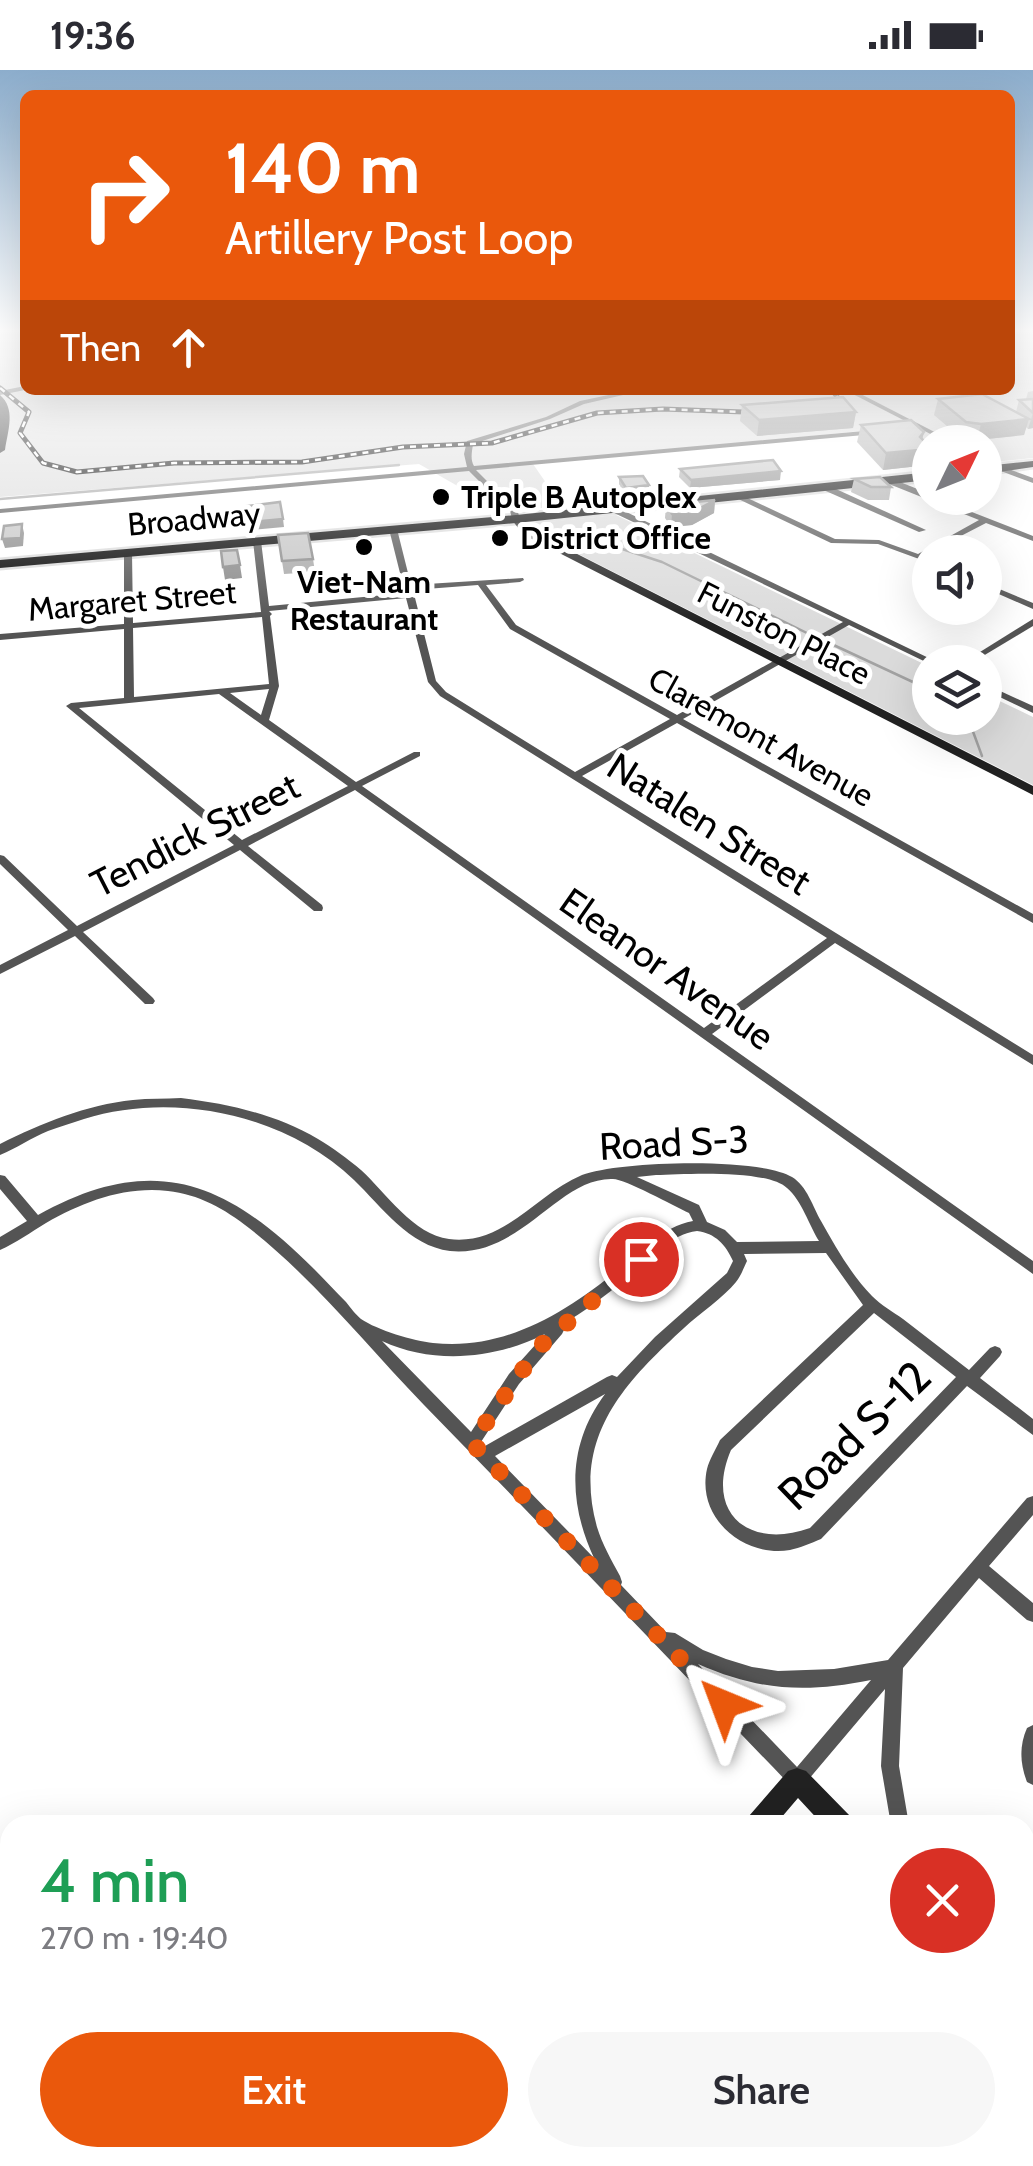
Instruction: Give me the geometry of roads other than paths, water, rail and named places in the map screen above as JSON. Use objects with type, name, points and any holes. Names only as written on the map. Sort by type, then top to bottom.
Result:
[{"type":"main road","points":[[1002,468],[1033,464]]},
{"type":"main road","name":"Broadway","points":[[0,564],[393,530],[912,478]]},
{"type":"street","points":[[513,428],[474,439],[467,452],[482,486],[512,501],[516,518]]},
{"type":"street","points":[[905,429],[912,428]]},
{"type":"street","points":[[0,511],[887,431]]},
{"type":"street","points":[[1002,469],[1033,481]]},
{"type":"street","points":[[887,480],[912,490]]},
{"type":"street","points":[[822,486],[922,530]]},
{"type":"street","points":[[736,496],[834,541],[880,542],[912,553]]},
{"type":"street","points":[[612,509],[912,652]]},
{"type":"street","points":[[973,515],[1033,539]]},
{"type":"street","name":"Funston Place","points":[[516,518],[528,533],[1033,791]]},
{"type":"street","points":[[958,535],[985,520]]},
{"type":"street","name":"Natalen Street","points":[[393,530],[432,682],[458,704],[1033,1062]]},
{"type":"street","points":[[257,541],[274,686],[264,721]]},
{"type":"street","points":[[128,553],[125,626],[129,700]]},
{"type":"street","name":"Margaret Street","points":[[0,637],[268,612],[480,582],[520,580]]},
{"type":"street","name":"Claremont Avenue","points":[[480,582],[513,627],[1033,918]]},
{"type":"street","points":[[1002,592],[1033,606]]},
{"type":"street","points":[[575,776],[849,622]]},
{"type":"street","points":[[996,645],[1033,622]]},
{"type":"street","points":[[274,686],[71,706],[318,908]]},
{"type":"street","name":"Eleanor Avenue","points":[[221,691],[1033,1268]]},
{"type":"street","points":[[1002,695],[1033,710]]},
{"type":"street","name":"Tendick Street","points":[[0,970],[418,754]]},
{"type":"street","points":[[0,858],[149,1001]]},
{"type":"street","points":[[705,1033],[834,938]]},
{"type":"street","name":"Road S-3","points":[[0,1150],[48,1124],[122,1106],[179,1102],[237,1109],[297,1133],[337,1158],[424,1236],[442,1244],[468,1247],[500,1237],[583,1180],[740,1168],[767,1170],[786,1179],[800,1194],[829,1247],[873,1305],[1033,1428]]},
{"type":"street","points":[[478,1449],[551,1420],[623,1376],[732,1277],[740,1261],[736,1248],[725,1237],[702,1226],[694,1209],[620,1176]]},
{"type":"street","points":[[0,1180],[36,1222]]},
{"type":"street","points":[[0,1244],[78,1198],[116,1186],[160,1184],[197,1192],[249,1218],[831,1815]]},
{"type":"street","points":[[478,1449],[538,1348],[668,1236],[702,1226]]},
{"type":"street","points":[[736,1248],[829,1247]]},
{"type":"street","name":"Road S-12","points":[[873,1305],[725,1446],[712,1465],[712,1494],[723,1518],[742,1535],[768,1545],[797,1544],[815,1534],[968,1377]]},
{"type":"street","points":[[350,1318],[405,1343],[478,1349],[534,1335],[574,1314]]},
{"type":"street","points":[[968,1377],[995,1352]]},
{"type":"street","points":[[623,1376],[592,1426],[584,1461],[584,1497],[598,1554],[625,1601]]},
{"type":"street","points":[[767,1815],[1033,1504]]},
{"type":"street","points":[[978,1567],[1033,1614]]},
{"type":"street","points":[[650,1627],[710,1663],[772,1681],[815,1682],[894,1667]]},
{"type":"street","points":[[894,1667],[890,1766],[898,1815]]},
{"type":"street","points":[[1033,1734],[1029,1745],[1033,1776]]},
{"type":"waterway","points":[[0,499],[399,465]]},
{"type":"waterway","points":[[616,547],[662,562],[811,635]]},
{"type":"waterway","points":[[825,641],[912,682]]},
{"type":"waterway","points":[[974,735],[982,756]]},
{"type":"railway","points":[[22,428],[20,433],[43,463],[77,472],[174,463],[302,462],[403,447],[492,443],[545,428]]},
{"type":"place","name":"Triple B Autoplex","points":[[441,497]]},
{"type":"place","name":"District Office","points":[[500,538]]},
{"type":"place","name":"Viet-Nam Restaurant","points":[[364,547]]}]
